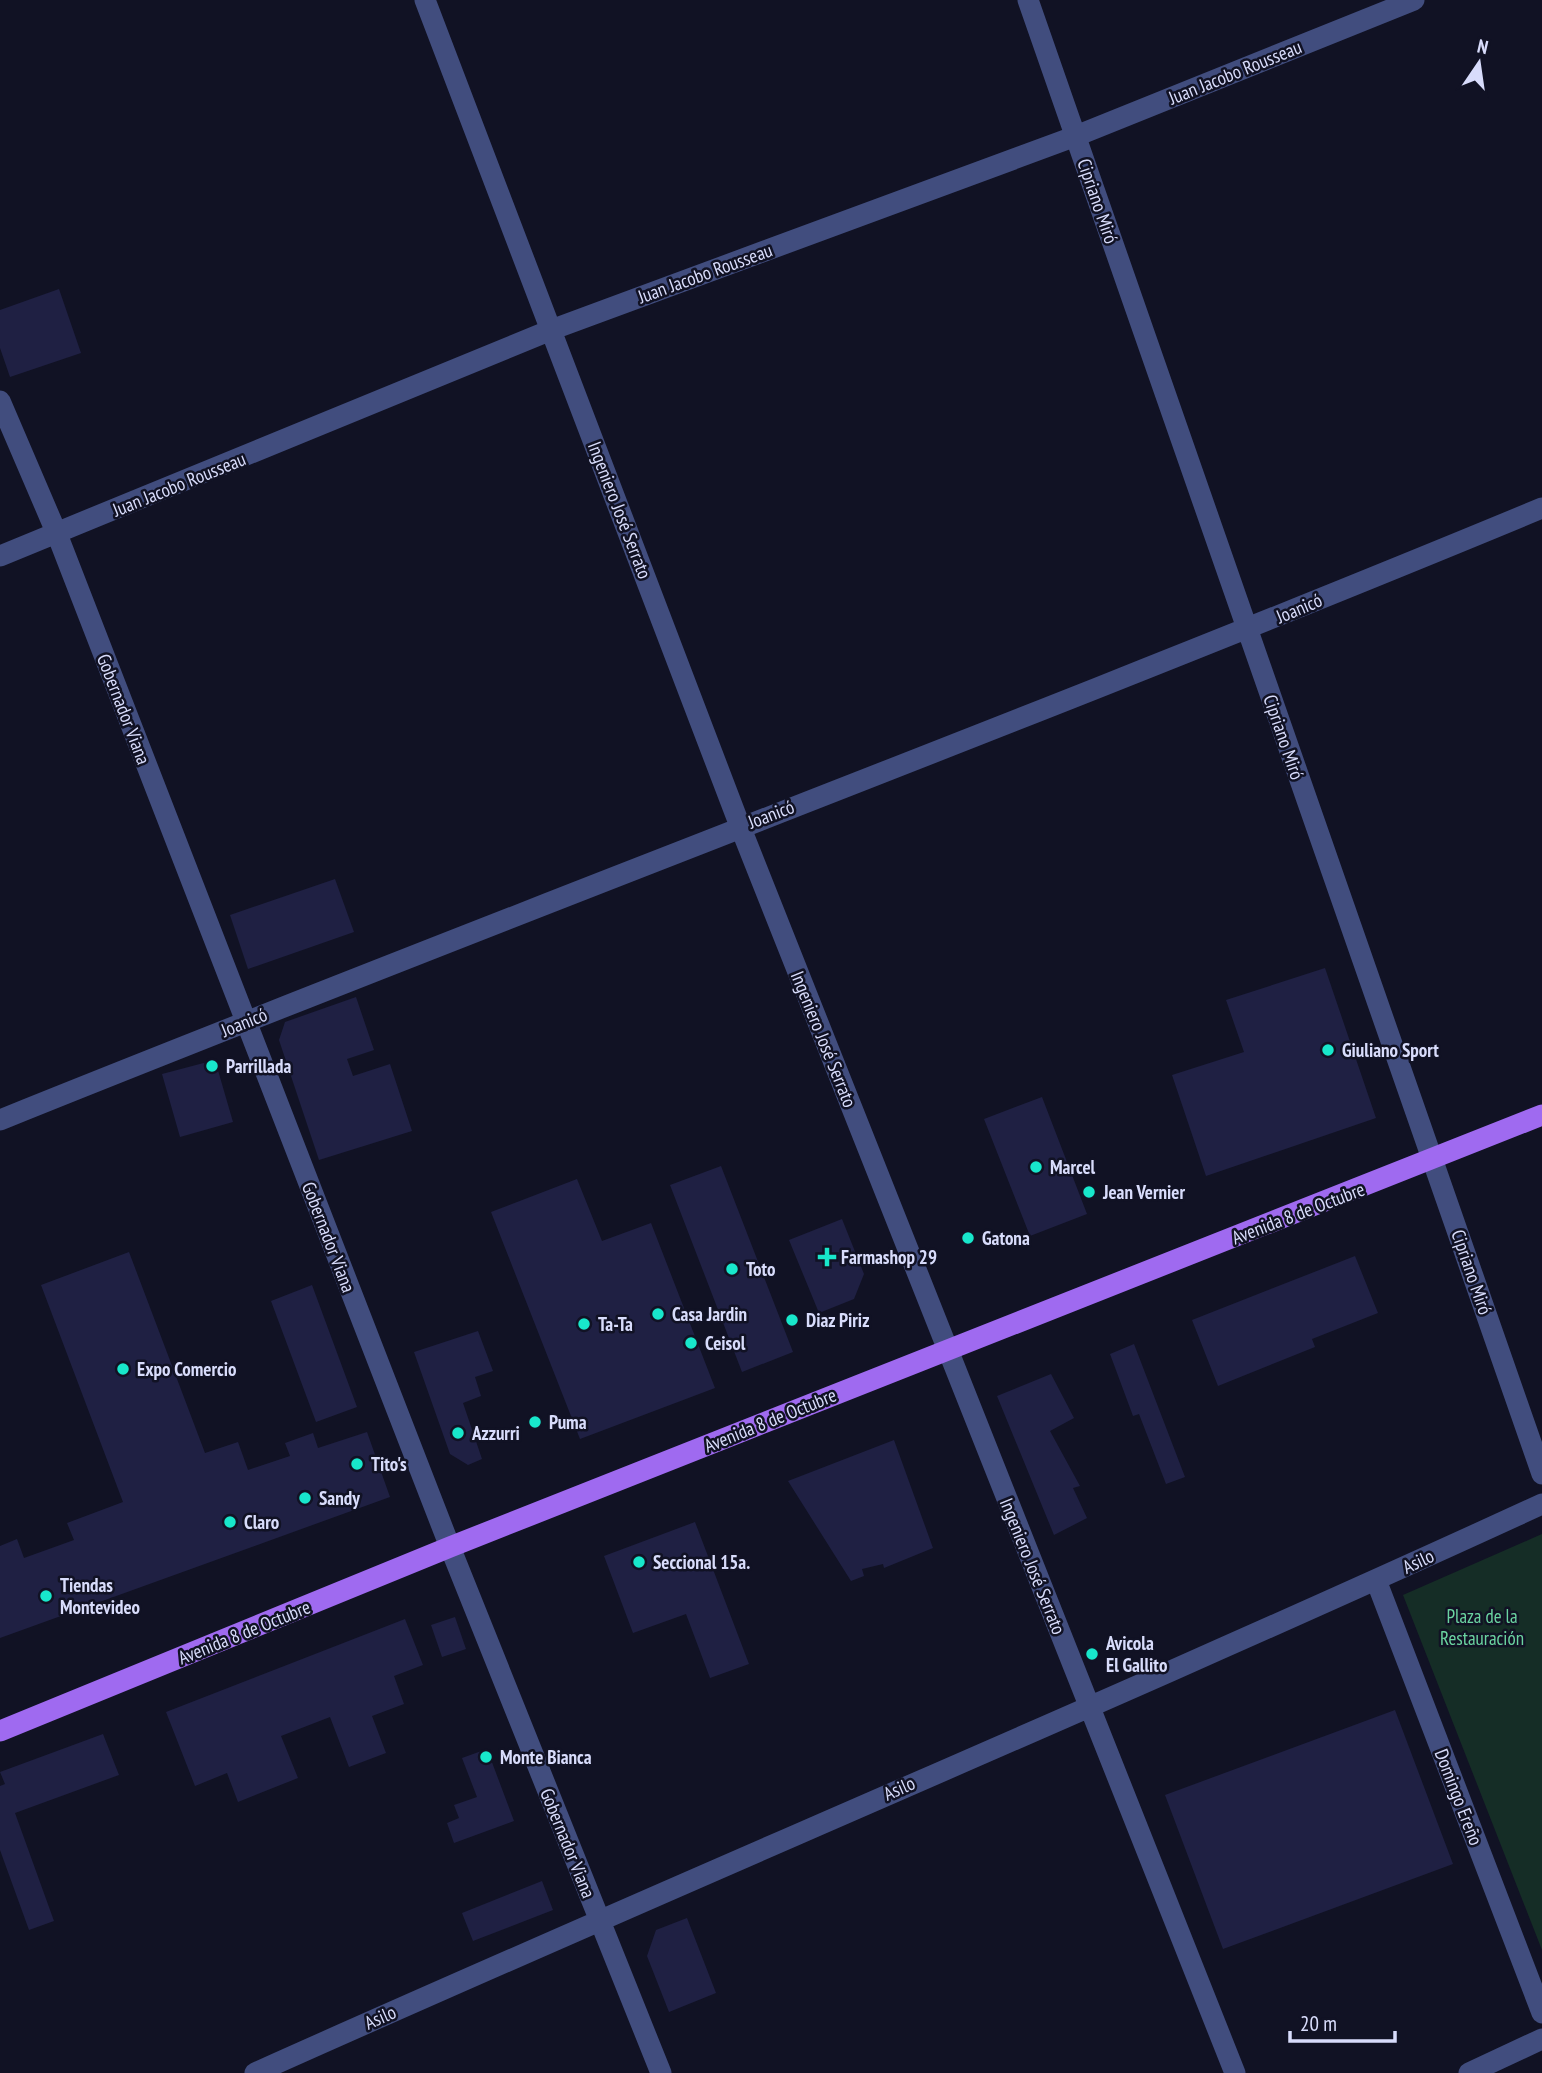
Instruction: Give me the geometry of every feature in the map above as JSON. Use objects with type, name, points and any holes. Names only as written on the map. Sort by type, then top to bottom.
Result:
[{"type":"main road","name":"Avenida 8 de Octubre","points":[[0,1731],[450,1547],[1542,1115]]},
{"type":"street","name":"Ingeniero José Serrato","points":[[425,0],[740,826],[1235,2073]]},
{"type":"street","name":"Cipriano Miró","points":[[1028,0],[1542,1474]]},
{"type":"street","name":"Juan Jacobo Rousseau","points":[[0,556],[551,330],[1076,136],[1415,0]]},
{"type":"street","name":"Gobernador Viana","points":[[0,401],[57,534],[450,1547],[661,2073]]},
{"type":"street","name":"Joanicó","points":[[0,1120],[740,826],[1247,630],[1542,508]]},
{"type":"street","name":"Asilo","points":[[255,2073],[599,1919],[1376,1580],[1542,1504]]},
{"type":"street","name":"Domingo Ereño","points":[[1376,1580],[1542,2013]]},
{"type":"street","points":[[1469,2073],[1542,2039]]},
{"type":"green space","name":"Plaza de la Restauración","points":[[1542,1534],[1542,1950],[1403,1595]]},
{"type":"building","points":[[59,289],[81,353],[10,377],[0,348],[0,310]]},
{"type":"building","points":[[335,879],[354,932],[248,969],[230,915]]},
{"type":"building","points":[[1325,968],[1376,1118],[1206,1176],[1172,1075],[1244,1052],[1226,1000]]},
{"type":"building","points":[[356,997],[374,1050],[347,1059],[353,1076],[390,1064],[412,1131],[319,1160],[279,1040],[285,1022]]},
{"type":"building","points":[[215,1060],[233,1122],[180,1137],[162,1074]]},
{"type":"building","name":"Marcel","points":[[1042,1097],[1087,1214],[1030,1236],[984,1119]]},
{"type":"building","name":"Toto","points":[[721,1166],[793,1352],[742,1372],[670,1185]]},
{"type":"building","name":"Ta-Ta","points":[[577,1179],[602,1241],[651,1223],[715,1388],[580,1439],[491,1212]]},
{"type":"building","name":"Farmashop 29","points":[[842,1219],[864,1274],[854,1299],[819,1313],[789,1240]]},
{"type":"building","points":[[129,1252],[205,1453],[238,1442],[248,1470],[290,1456],[285,1443],[313,1433],[318,1448],[367,1432],[390,1497],[0,1638],[0,1546],[17,1539],[24,1558],[74,1540],[67,1523],[123,1502],[41,1285]]},
{"type":"building","points":[[1355,1256],[1378,1313],[1312,1339],[1315,1347],[1218,1386],[1192,1320]]},
{"type":"building","points":[[312,1285],[357,1407],[316,1422],[271,1301]]},
{"type":"building","points":[[478,1331],[493,1371],[475,1377],[481,1396],[463,1403],[482,1459],[468,1465],[450,1454],[414,1352]]},
{"type":"building","points":[[1134,1344],[1185,1477],[1166,1484],[1139,1414],[1133,1416],[1110,1354]]},
{"type":"building","points":[[1051,1374],[1074,1418],[1050,1431],[1080,1486],[1073,1488],[1087,1518],[1054,1535],[997,1396]]},
{"type":"building","points":[[894,1440],[933,1548],[884,1568],[883,1564],[862,1569],[864,1576],[851,1581],[788,1481]]},
{"type":"building","points":[[695,1522],[749,1664],[710,1678],[686,1614],[633,1633],[604,1556]]},
{"type":"building","points":[[455,1617],[466,1649],[442,1657],[431,1625]]},
{"type":"building","points":[[405,1619],[423,1665],[394,1676],[404,1704],[372,1716],[386,1753],[349,1767],[330,1717],[281,1736],[298,1778],[238,1802],[227,1773],[195,1786],[166,1712]]},
{"type":"building","points":[[1395,1710],[1453,1864],[1223,1949],[1165,1795]]},
{"type":"building","points":[[103,1734],[119,1775],[15,1813],[54,1921],[29,1930],[0,1850],[0,1786],[5,1784],[0,1772]]},
{"type":"building","points":[[487,1749],[514,1821],[454,1843],[447,1823],[459,1818],[454,1805],[477,1797],[462,1758]]},
{"type":"building","points":[[542,1881],[553,1910],[473,1941],[462,1913]]},
{"type":"building","points":[[687,1918],[716,1993],[669,2012],[647,1956],[656,1930]]},
{"type":"place","name":"Giuliano Sport","points":[[1328,1050]]},
{"type":"place","name":"Parrillada","points":[[212,1066]]},
{"type":"place","name":"Marcel","points":[[1036,1167]]},
{"type":"place","name":"Jean Vernier","points":[[1089,1192]]},
{"type":"place","name":"Gatona","points":[[968,1238]]},
{"type":"place","name":"Farmashop 29","points":[[827,1257]]},
{"type":"place","name":"Toto","points":[[732,1269]]},
{"type":"place","name":"Casa Jardin","points":[[658,1314]]},
{"type":"place","name":"Diaz Piriz","points":[[792,1320]]},
{"type":"place","name":"Ta-Ta","points":[[584,1324]]},
{"type":"place","name":"Ceisol","points":[[691,1343]]},
{"type":"place","name":"Expo Comercio","points":[[123,1369]]},
{"type":"place","name":"Puma","points":[[535,1422]]},
{"type":"place","name":"Azzurri","points":[[458,1433]]},
{"type":"place","name":"Tito's","points":[[357,1464]]},
{"type":"place","name":"Sandy","points":[[305,1498]]},
{"type":"place","name":"Claro","points":[[230,1522]]},
{"type":"place","name":"Seccional 15a.","points":[[639,1562]]},
{"type":"place","name":"Tiendas Montevideo","points":[[46,1596]]},
{"type":"place","name":"Avicola El Gallito","points":[[1092,1654]]},
{"type":"place","name":"Monte Bianca","points":[[486,1757]]}]
